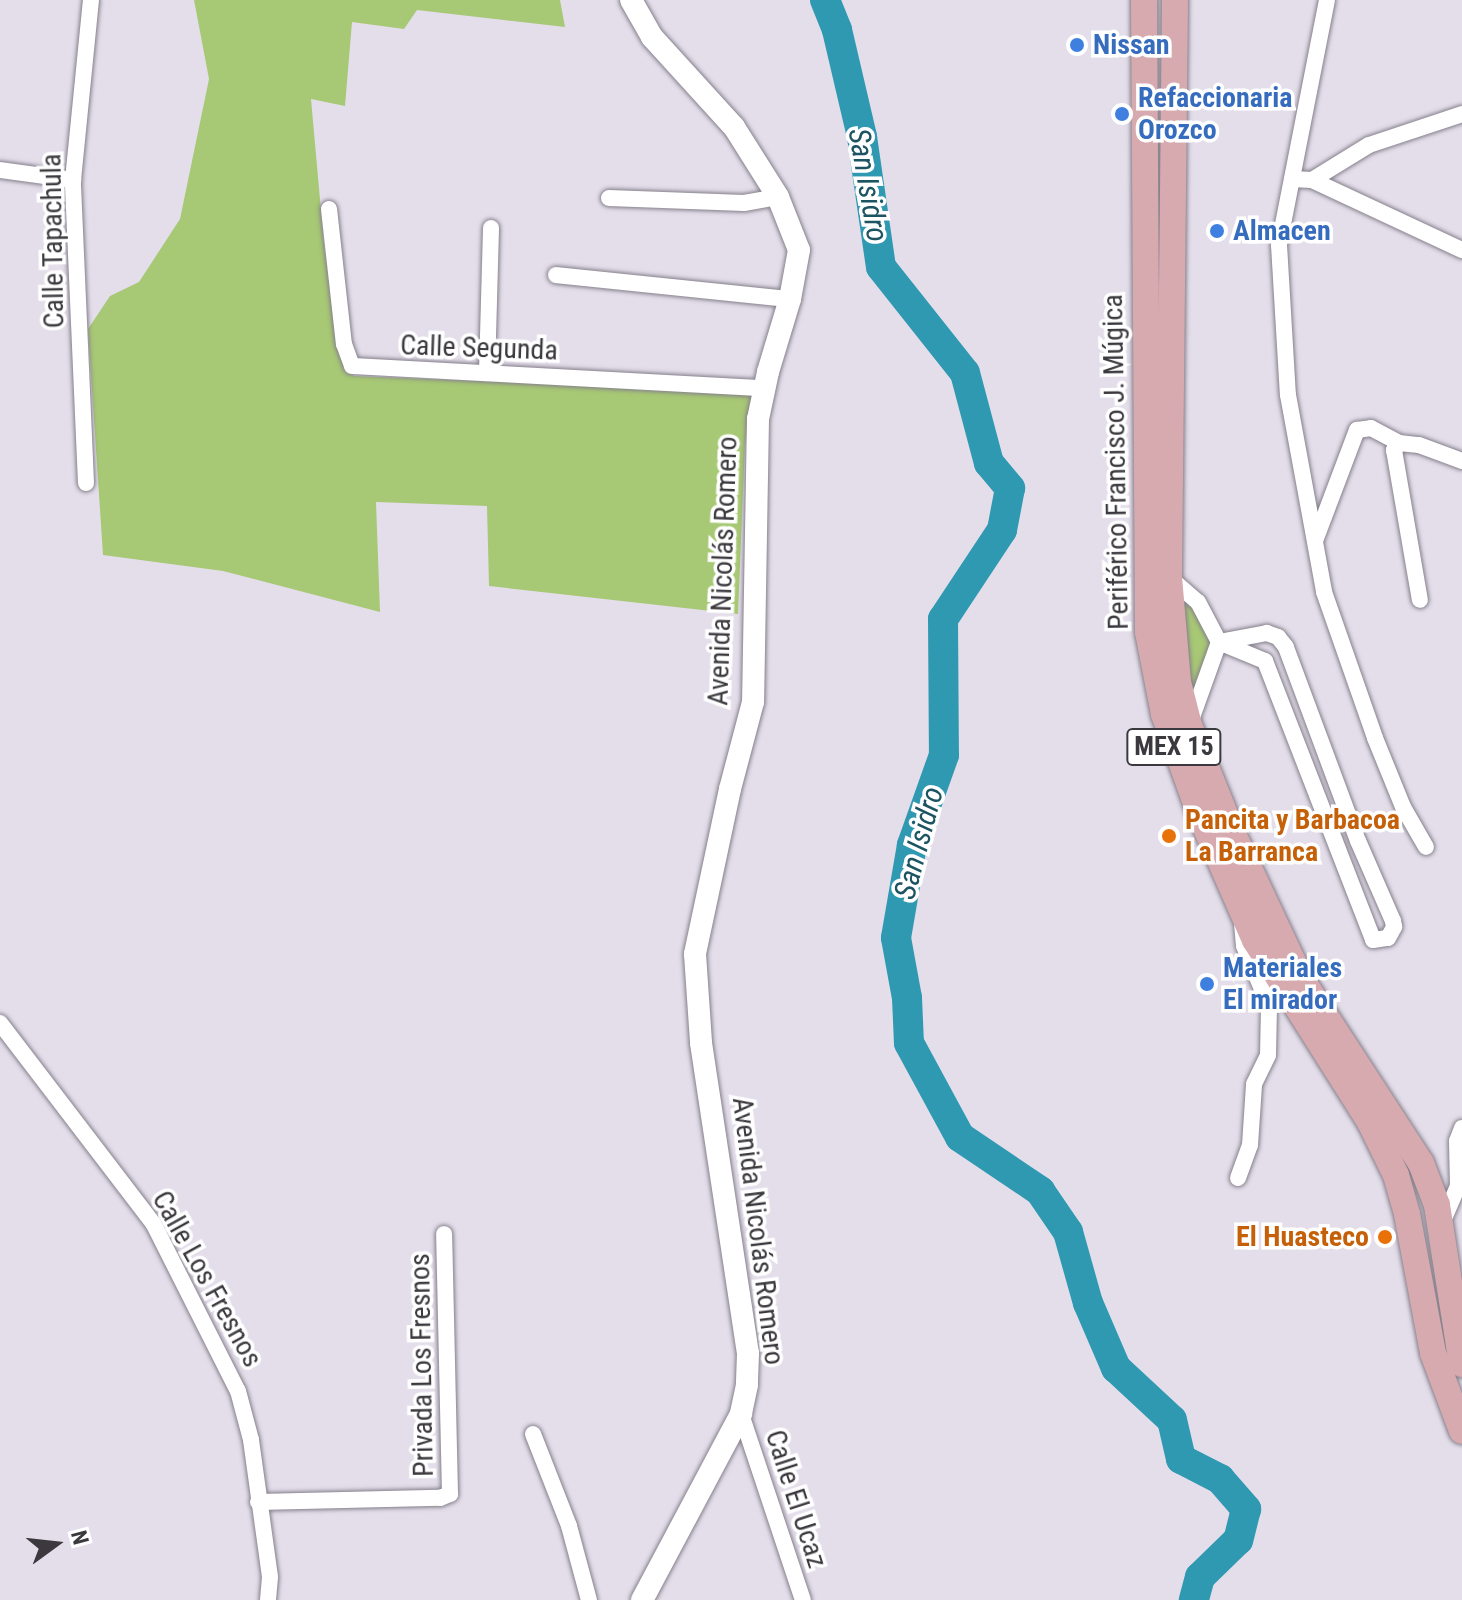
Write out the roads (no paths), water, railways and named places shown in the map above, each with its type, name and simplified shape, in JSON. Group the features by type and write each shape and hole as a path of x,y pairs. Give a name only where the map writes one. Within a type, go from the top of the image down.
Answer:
{"main road":[{"name":"Periférico Francisco J. Múgica","path":"1144,0 1148,632 1164,714 1177,758 1255,940 1370,1122 1396,1175 1407,1214 1433,1353 1462,1431"},
{"name":"Periférico Francisco J. Múgica","path":"1175,0 1169,577 1178,682 1189,725 1233,834 1300,977 1421,1163 1437,1205 1462,1364"}],"street":[{"name":"Calle Tapachula","path":"86,483 73,180 91,0"},
{"name":"Avenida Nicolás Romero","path":"631,0 652,37 734,127 778,197 799,250 790,299 758,419 753,702 730,789 695,954 701,1043 748,1353 747,1385 741,1414 642,1600"},
{"path":"1327,0 1279,245 1288,395 1324,592 1375,738 1403,807 1426,847"},
{"path":"1312,180 1369,145 1462,114"},
{"path":"0,170 73,180"},
{"path":"1292,179 1312,180 1462,250"},
{"path":"609,198 744,203 778,197"},
{"name":"Calle Segunda","path":"329,209 344,344 352,366 379,371 487,372 764,388"},
{"path":"487,372 491,228"},
{"path":"556,275 790,299"},
{"path":"1314,546 1357,430 1371,428 1399,443 1419,445 1462,461"},
{"path":"1399,443 1394,450 1420,600"},
{"path":"1169,577 1198,602 1219,642 1265,661 1373,940 1385,940 1394,927 1390,915 1358,841 1286,647 1278,637 1267,633 1219,642"},
{"path":"1189,725 1219,642"},
{"path":"1292,726 1314,716"},
{"path":"1337,849 1358,841"},
{"path":"1238,1178 1250,1145 1254,1084 1268,1055 1269,1006 1244,946 1240,907"},
{"name":"Calle Los Fresnos","path":"0,1023 153,1223 238,1391 251,1440 270,1577 268,1600"},
{"path":"1440,1229 1460,1187 1457,1141 1462,1128"},
{"name":"Privada Los Fresnos","path":"258,1502 440,1498 450,1494 444,1234"},
{"name":"Calle El Ucaz","path":"741,1414 803,1600"},
{"path":"533,1434 569,1526 589,1600"}],"waterway":[{"name":"San Isidro","path":"825,0 837,30 862,137 881,267 965,373 989,463 1010,488 1002,530 943,619 944,755 912,845 896,938 907,998 909,1043 960,1137 1040,1191 1068,1232 1088,1303 1116,1368 1172,1420 1181,1459 1220,1479 1246,1509 1238,1540 1200,1577 1194,1600"}],"place":[{"name":"Nissan","path":"1077,45"},
{"name":"Refaccionaria Orozco","path":"1122,114"},
{"name":"Almacen","path":"1217,231"},
{"name":"Pancita y Barbacoa La Barranca","path":"1169,836"},
{"name":"Materiales El mirador","path":"1207,984"},
{"name":"El Huasteco","path":"1385,1237"}]}
